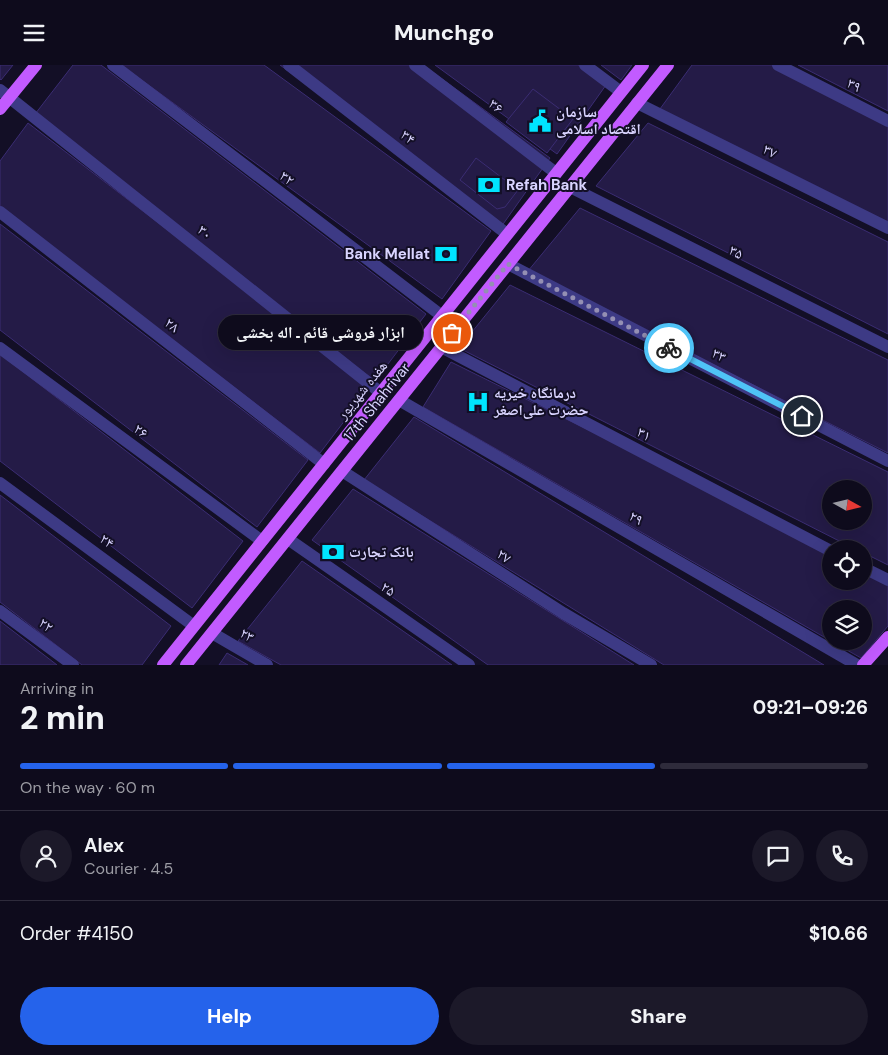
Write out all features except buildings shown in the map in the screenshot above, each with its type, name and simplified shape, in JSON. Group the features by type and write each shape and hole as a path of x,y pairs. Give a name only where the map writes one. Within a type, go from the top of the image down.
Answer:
{"main road":[{"path":"0,109 5,94 36,65"},
{"name":"هفده شهریور","path":"162,665 643,65"},
{"name":"17th Shahrivar","path":"186,665 668,65"},
{"path":"863,665 888,637"}],"street":[{"name":"۳۲","path":"113,65 442,316"},
{"name":"۳۴","path":"289,65 507,235"},
{"name":"۳۶","path":"415,65 556,173"},
{"path":"585,65 621,92"},
{"name":"۳۹","path":"778,65 888,121"},
{"name":"۳۰","path":"5,94 381,393"},
{"name":"۳۷","path":"637,103 888,228"},
{"name":"۳۵","path":"570,187 888,347"},
{"name":"۲۸","path":"0,212 324,463"},
{"name":"۳۳","path":"508,264 888,461"},
{"name":"۳۱","path":"441,347 822,546"},
{"name":"۲۶","path":"0,348 262,541"},
{"name":"۲۹","path":"399,400 857,665"},
{"name":"۲۷","path":"342,471 563,613 651,665"},
{"name":"۲۴","path":"0,483 194,626"},
{"name":"۲۵","path":"288,539 469,665"},
{"path":"872,571 888,580"},
{"name":"۲۲","path":"0,611 73,665"},
{"name":"۲۳","path":"212,633 267,665"}],"way so far":[{"path":"452,333 508,264 669,348"}],"place":[{"name":"سازمان اقتصاد اسلامی","path":"540,121"},
{"name":"Refah Bank","path":"489,185"},
{"name":"Bank Mellat","path":"446,254"},
{"name":"ابزار فروشی قائم ـ اله بخشی","path":"452,333"},
{"name":"درمانگاه خیریه حضرت علی‌اصغر","path":"478,402"},
{"name":"بانک تجارت","path":"333,552"}],"route":[{"path":"669,348 802,416"}]}
